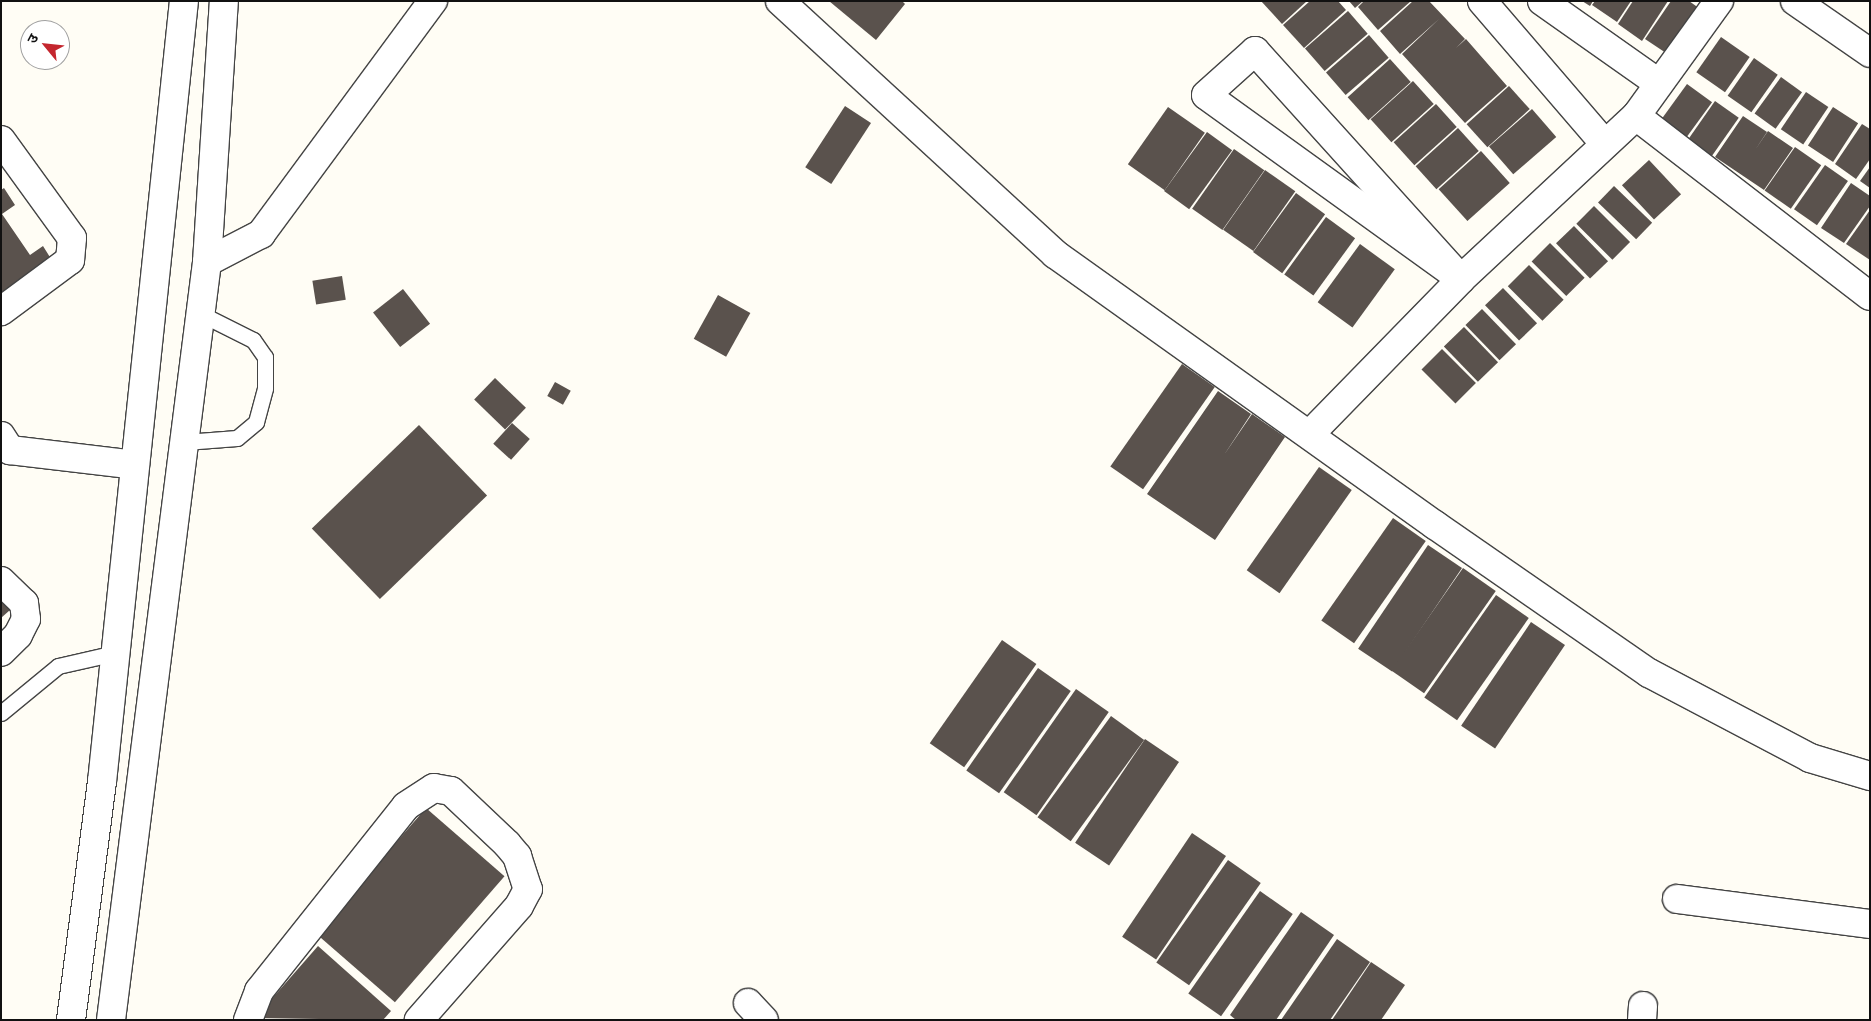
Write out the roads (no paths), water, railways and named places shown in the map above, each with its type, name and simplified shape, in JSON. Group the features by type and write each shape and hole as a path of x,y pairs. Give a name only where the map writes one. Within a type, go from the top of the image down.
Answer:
{"street":[{"path":"71,1020 115,653 184,1"},
{"path":"111,1020 207,262 224,1"},
{"path":"207,262 261,234 433,1"},
{"path":"780,1 1055,254 1648,674 1810,758 1870,776"},
{"path":"1482,1 1604,143"},
{"path":"1542,1 1657,82"},
{"path":"1310,434 1461,279 1604,143 1636,116 1657,82 1719,1"},
{"path":"1795,1 1870,54"},
{"path":"1255,51 1461,279 1230,112 1206,95 1255,51"},
{"path":"1636,116 1870,296"},
{"path":"1,140 72,238 70,260 1,311"},
{"path":"4,448 135,464"},
{"path":"1,581 24,603 26,619 18,636 1,652"},
{"path":"248,1020 259,991 406,806 434,788 451,791 507,844 517,856 528,889 519,906 419,1020"},
{"path":"1677,899 1870,924"}],"lane":[{"path":"184,442 236,438 256,422 265,388 265,357 253,340 201,314"},
{"path":"1,713 58,666 115,653"}]}
